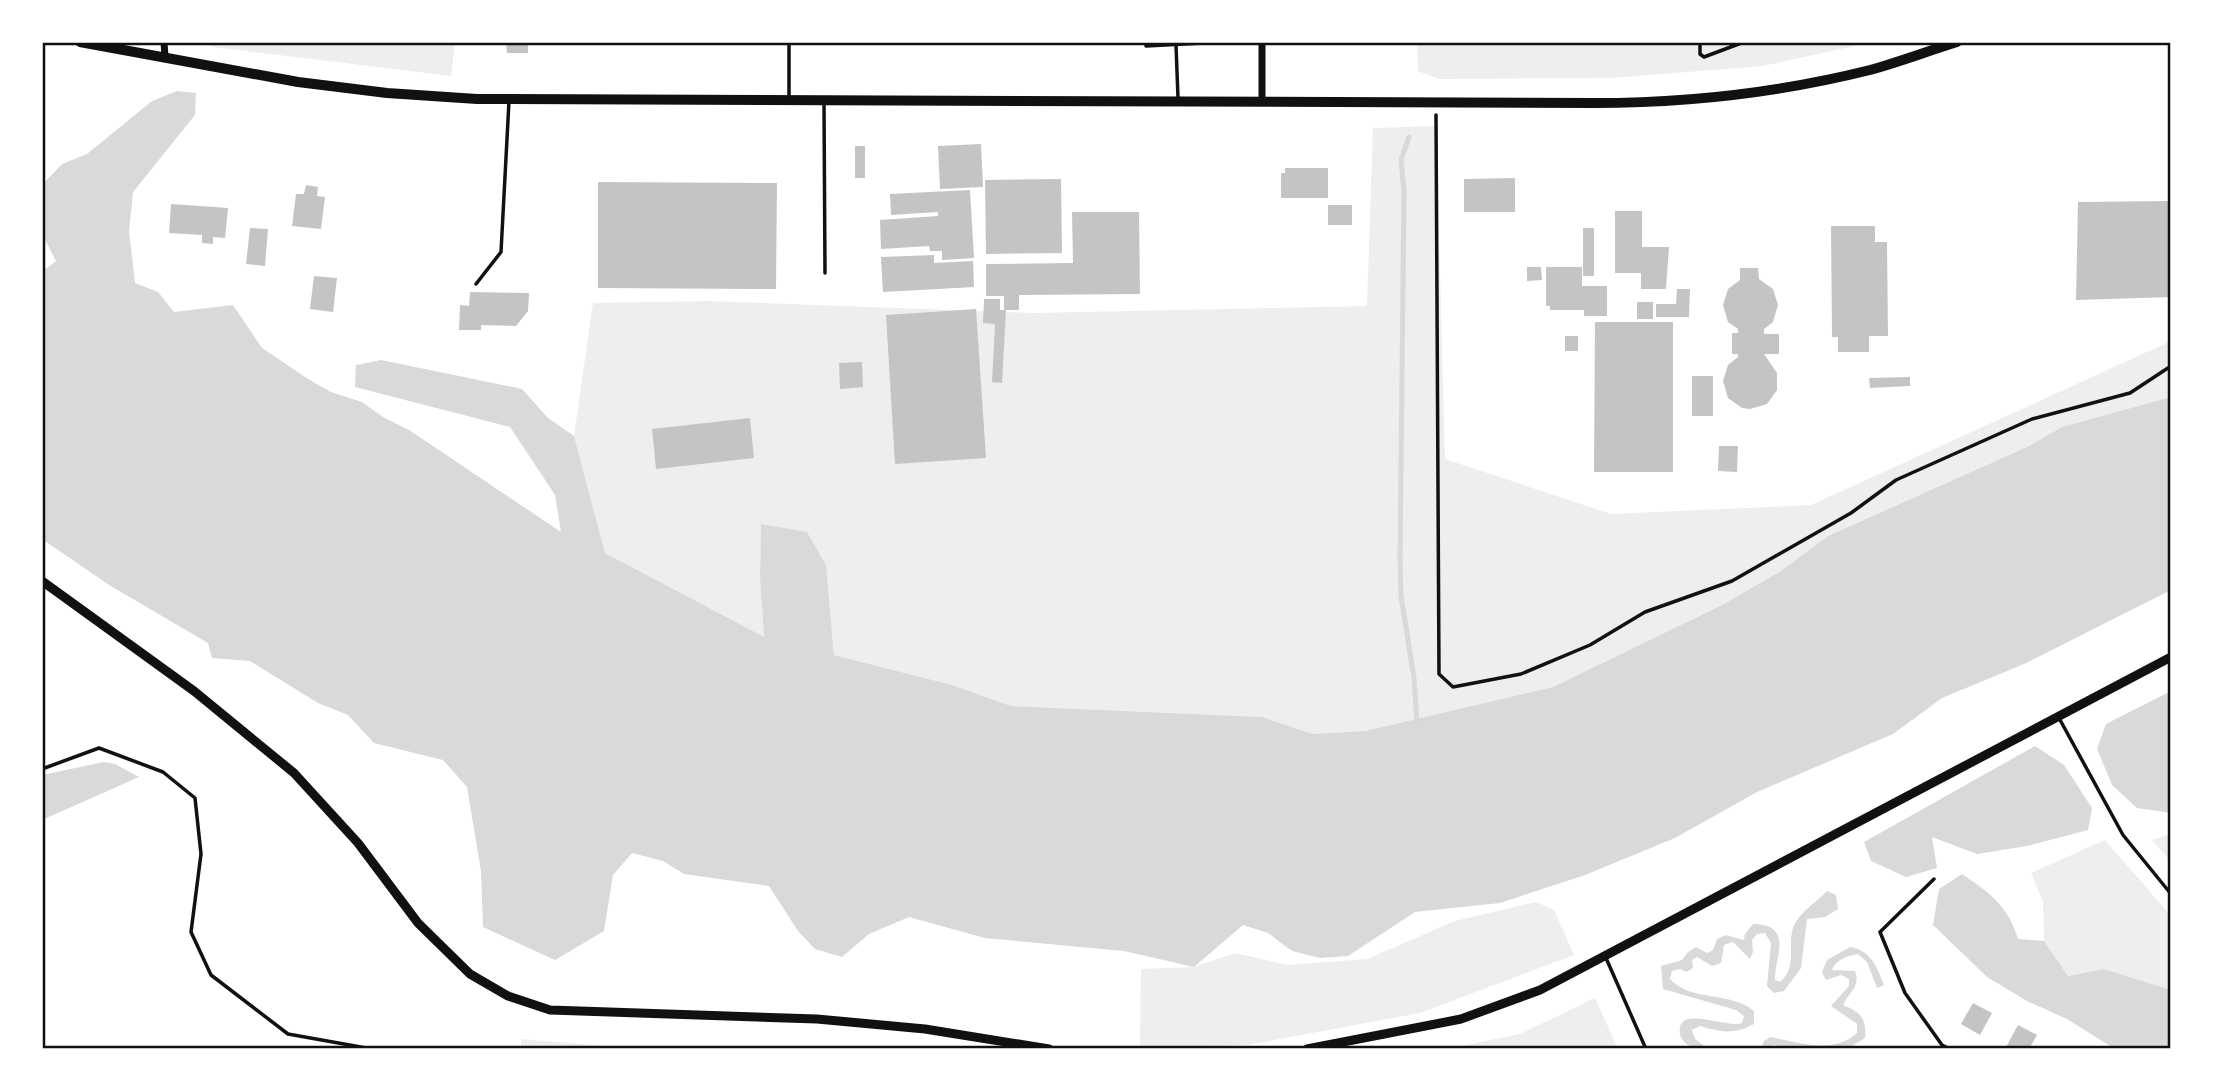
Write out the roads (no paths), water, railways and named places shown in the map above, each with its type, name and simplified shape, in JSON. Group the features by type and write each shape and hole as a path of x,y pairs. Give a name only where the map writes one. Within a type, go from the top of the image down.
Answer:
{"main road":[{"path":"80,42 360,90 509,99 1612,103 1698,97 1781,87 1870,69 1957,42"}],"street":[{"path":"164,42 164,57"},
{"path":"1262,42 1262,100"},
{"path":"42,581 194,691 295,773 358,843 418,923 470,974 508,996 550,1010 817,1019 925,1028 1049,1049"},
{"path":"1307,1049 1461,1019 1540,990 2171,657"}],"lane":[{"path":"789,42 789,102"},
{"path":"1146,42 1146,46 1224,42"},
{"path":"1176,45 1178,101"},
{"path":"476,284 501,252 509,99"},
{"path":"824,102 825,273"},
{"path":"2058,716 2123,835 2171,894"},
{"path":"1934,879 1880,932 1905,993 1942,1045 1950,1049"},
{"path":"1606,957 1646,1049"}],"waterway":[{"path":"1409,137 1401,160 1404,191 1400,559 1401,596 1414,678 1417,723"}]}
